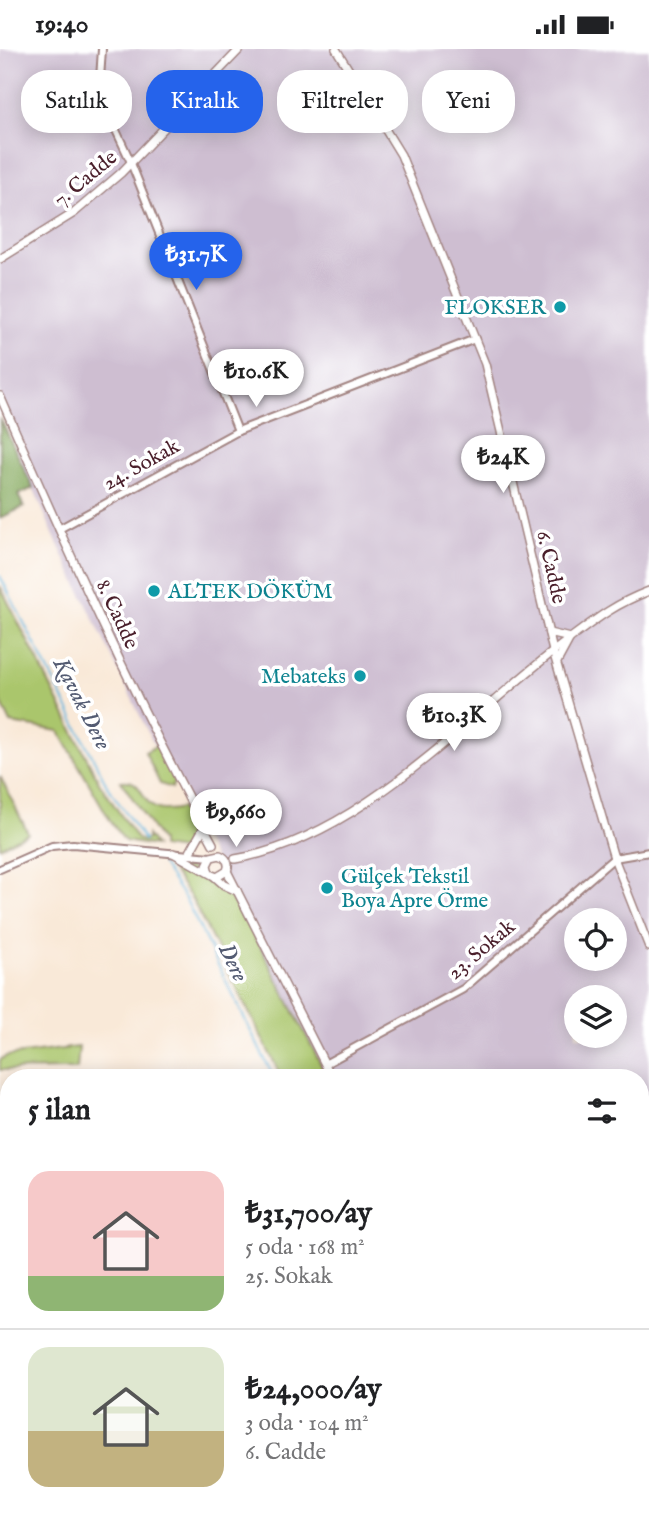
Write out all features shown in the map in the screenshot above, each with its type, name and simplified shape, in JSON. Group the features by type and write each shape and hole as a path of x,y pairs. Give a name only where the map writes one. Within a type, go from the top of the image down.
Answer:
{"street":[{"path":"102,49 99,94 131,164 238,431"},
{"name":"7. Cadde","path":"0,259 74,213 131,164 240,49"},
{"name":"6. Cadde","path":"336,49 401,155 475,339 495,404 553,650 614,858 649,947"},
{"name":"24. Sokak","path":"59,530 238,431 475,339"},
{"name":"8. Cadde","path":"0,396 59,530 166,756 222,856"},
{"path":"212,875 223,875 230,865 302,840 389,787 438,749 553,650 607,610 649,591"},
{"path":"549,633 570,638"},
{"path":"540,660 558,666 570,638"},
{"path":"189,854 204,827"},
{"path":"0,869 52,846 73,844 222,856 230,865 237,891 328,1069"},
{"path":"212,875 206,865 211,857 213,844"},
{"path":"614,858 649,852"},
{"path":"173,853 237,891"},
{"name":"23. Sokak","path":"326,1064 463,989 614,858"}],"shaded area":[{"path":"0,49 649,49 649,1069 325,1069 198,828 158,746 155,747 53,534 0,409"}],"green space":[{"path":"0,418 33,488 18,495 24,507 0,518"},
{"path":"0,586 100,784 137,839 144,841 147,835 155,846 125,841 111,822 59,731 11,723 0,700"},
{"path":"158,745 174,780 172,788 160,784 145,752"},
{"path":"0,776 28,833 0,847"},
{"path":"121,781 137,785 149,804 156,808 182,808 189,812 198,828 190,847 182,850 161,847 161,841"},
{"path":"167,863 189,868 231,898 259,944 323,1069 277,1069 192,899"},
{"path":"79,1047 77,1069 0,1069 0,1060 6,1056"}],"waterway":[{"name":"Kavak Dere","path":"0,576 108,787 144,840"},
{"name":"Dere","path":"161,863 186,900 270,1069"}],"place":[{"name":"FLOKSER","path":"560,307"},
{"name":"ALTEK DÖKÜM","path":"154,591"},
{"name":"Mebateks","path":"360,676"},
{"name":"Gülçek Tekstil Boya Apre Örme","path":"327,888"}]}
